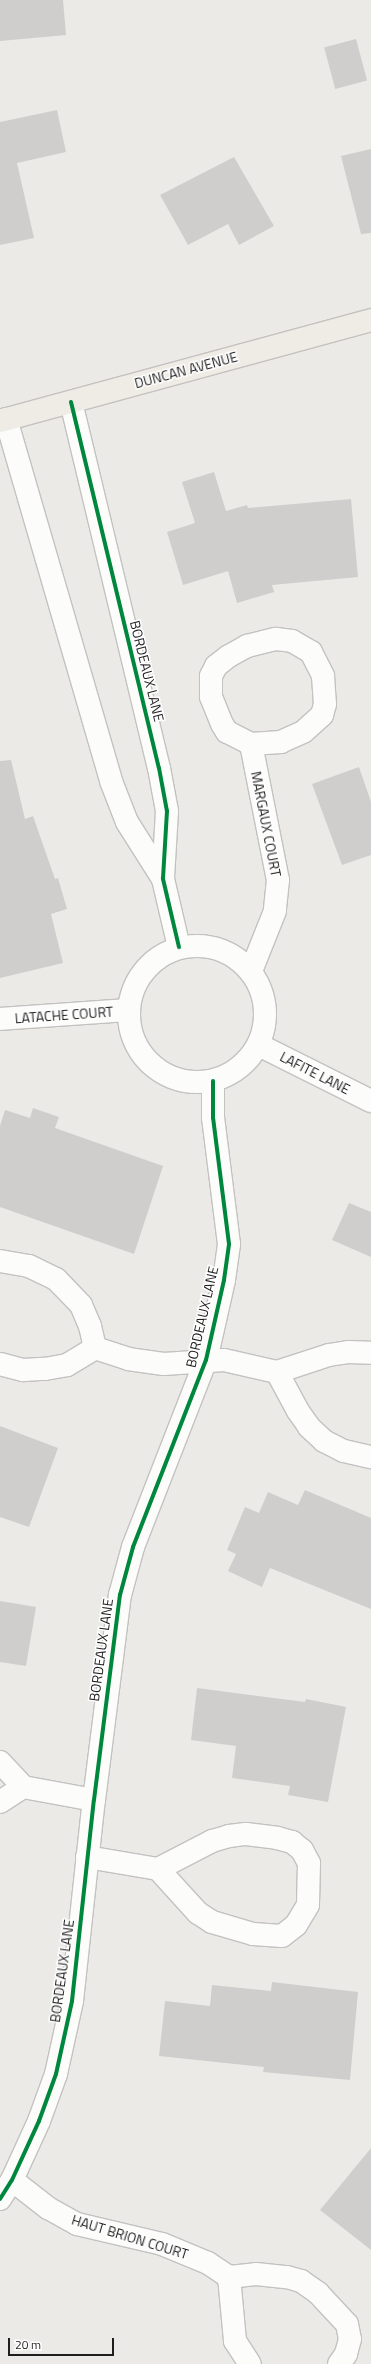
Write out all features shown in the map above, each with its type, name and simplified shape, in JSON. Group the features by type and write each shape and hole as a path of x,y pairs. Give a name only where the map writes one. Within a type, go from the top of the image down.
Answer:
{"main road":[{"name":"DUNCAN AVENUE","path":"3,420 371,320"}],"street":[{"name":"BORDEAUX LANE","path":"71,402 167,811 163,879 179,948"},
{"name":"BORDEAUX LANE","path":"3,420 111,781 127,822 163,879"},
{"path":"276,639 300,644 311,652 323,676 325,698 322,715 303,732 281,742 251,744 227,732 222,724 211,697 211,676 216,666 247,646 276,639"},
{"name":"MARGAUX COURT","path":"251,744 278,880 275,911 252,971"},
{"path":"200,945 220,949 238,959 252,971 262,989 265,1002 265,1025 259,1045 250,1059 232,1073 213,1081 192,1083 169,1077 149,1064 139,1051 130,1029 128,1010 132,991 141,973 160,956 179,948 200,945"},
{"name":"LATACHE COURT","path":"0,1019 128,1010"},
{"name":"LAFITE LANE","path":"259,1045 371,1101"},
{"name":"BORDEAUX LANE","path":"0,2199 12,2180 38,2122 56,2074 72,2001 87,1858 120,1595 133,1547 206,1360 224,1280 229,1244 213,1118 213,1081"},
{"path":"0,1261 29,1266 56,1279 81,1306 90,1326 95,1348"},
{"path":"0,1364 23,1370 46,1369 66,1365 95,1348 128,1359 164,1364 206,1360 243,1363 277,1372 329,1355 348,1352 371,1353"},
{"path":"277,1372 298,1411 309,1427 324,1441 361,1457 371,1457"},
{"path":"0,1762 23,1787 94,1800"},
{"path":"0,1802 23,1787"},
{"path":"87,1858 158,1869 212,1841 229,1836 246,1834 277,1838 292,1842 302,1850 309,1862 308,1905 296,1925 282,1936 254,1934 212,1922 198,1913 158,1869"},
{"name":"HAUT BRION COURT","path":"12,2180 48,2208 77,2224 162,2244 208,2263 229,2277"},
{"path":"250,2364 235,2341 229,2277 256,2274 287,2277 301,2281 318,2293 347,2324 350,2339 346,2354 340,2364"}],"building":[{"path":"0,0 63,0 66,35 0,41"},
{"path":"356,39 367,81 335,89 324,48"},
{"path":"57,110 66,152 17,163 34,238 0,245 0,122"},
{"path":"371,149 371,233 361,234 341,156"},
{"path":"234,157 274,226 239,245 228,224 188,245 160,195"},
{"path":"214,472 226,511 247,505 248,508 351,499 358,577 272,585 274,592 237,603 228,571 183,585 167,532 195,523 182,482"},
{"path":"11,760 25,819 33,816 55,879 58,878 67,909 51,914 63,963 0,978 0,761"},
{"path":"359,767 371,802 371,855 342,865 312,784"},
{"path":"33,1108 59,1117 55,1128 163,1166 134,1254 0,1207 0,1126 5,1110 30,1118"},
{"path":"349,1203 371,1212 371,1257 332,1240"},
{"path":"0,1426 58,1448 29,1527 0,1517"},
{"path":"305,1490 371,1518 371,1609 270,1568 262,1587 228,1571 236,1554 227,1550 245,1507 259,1513 268,1492 298,1505"},
{"path":"0,1601 36,1607 26,1666 0,1662"},
{"path":"197,1688 305,1702 306,1699 346,1707 328,1802 288,1795 290,1786 232,1778 236,1746 191,1740"},
{"path":"272,1982 358,1992 350,2080 263,2072 264,2067 159,2056 165,2001 210,2006 212,1985 271,1991"},
{"path":"371,2148 371,2250 320,2210"}],"cycle path":[{"path":"71,402 159,768 167,811 163,879 179,947"},
{"path":"0,2199 12,2180 39,2121 56,2074 72,2001 94,1800 120,1595 133,1547 206,1360 224,1280 229,1244 213,1118 213,1081"}]}
